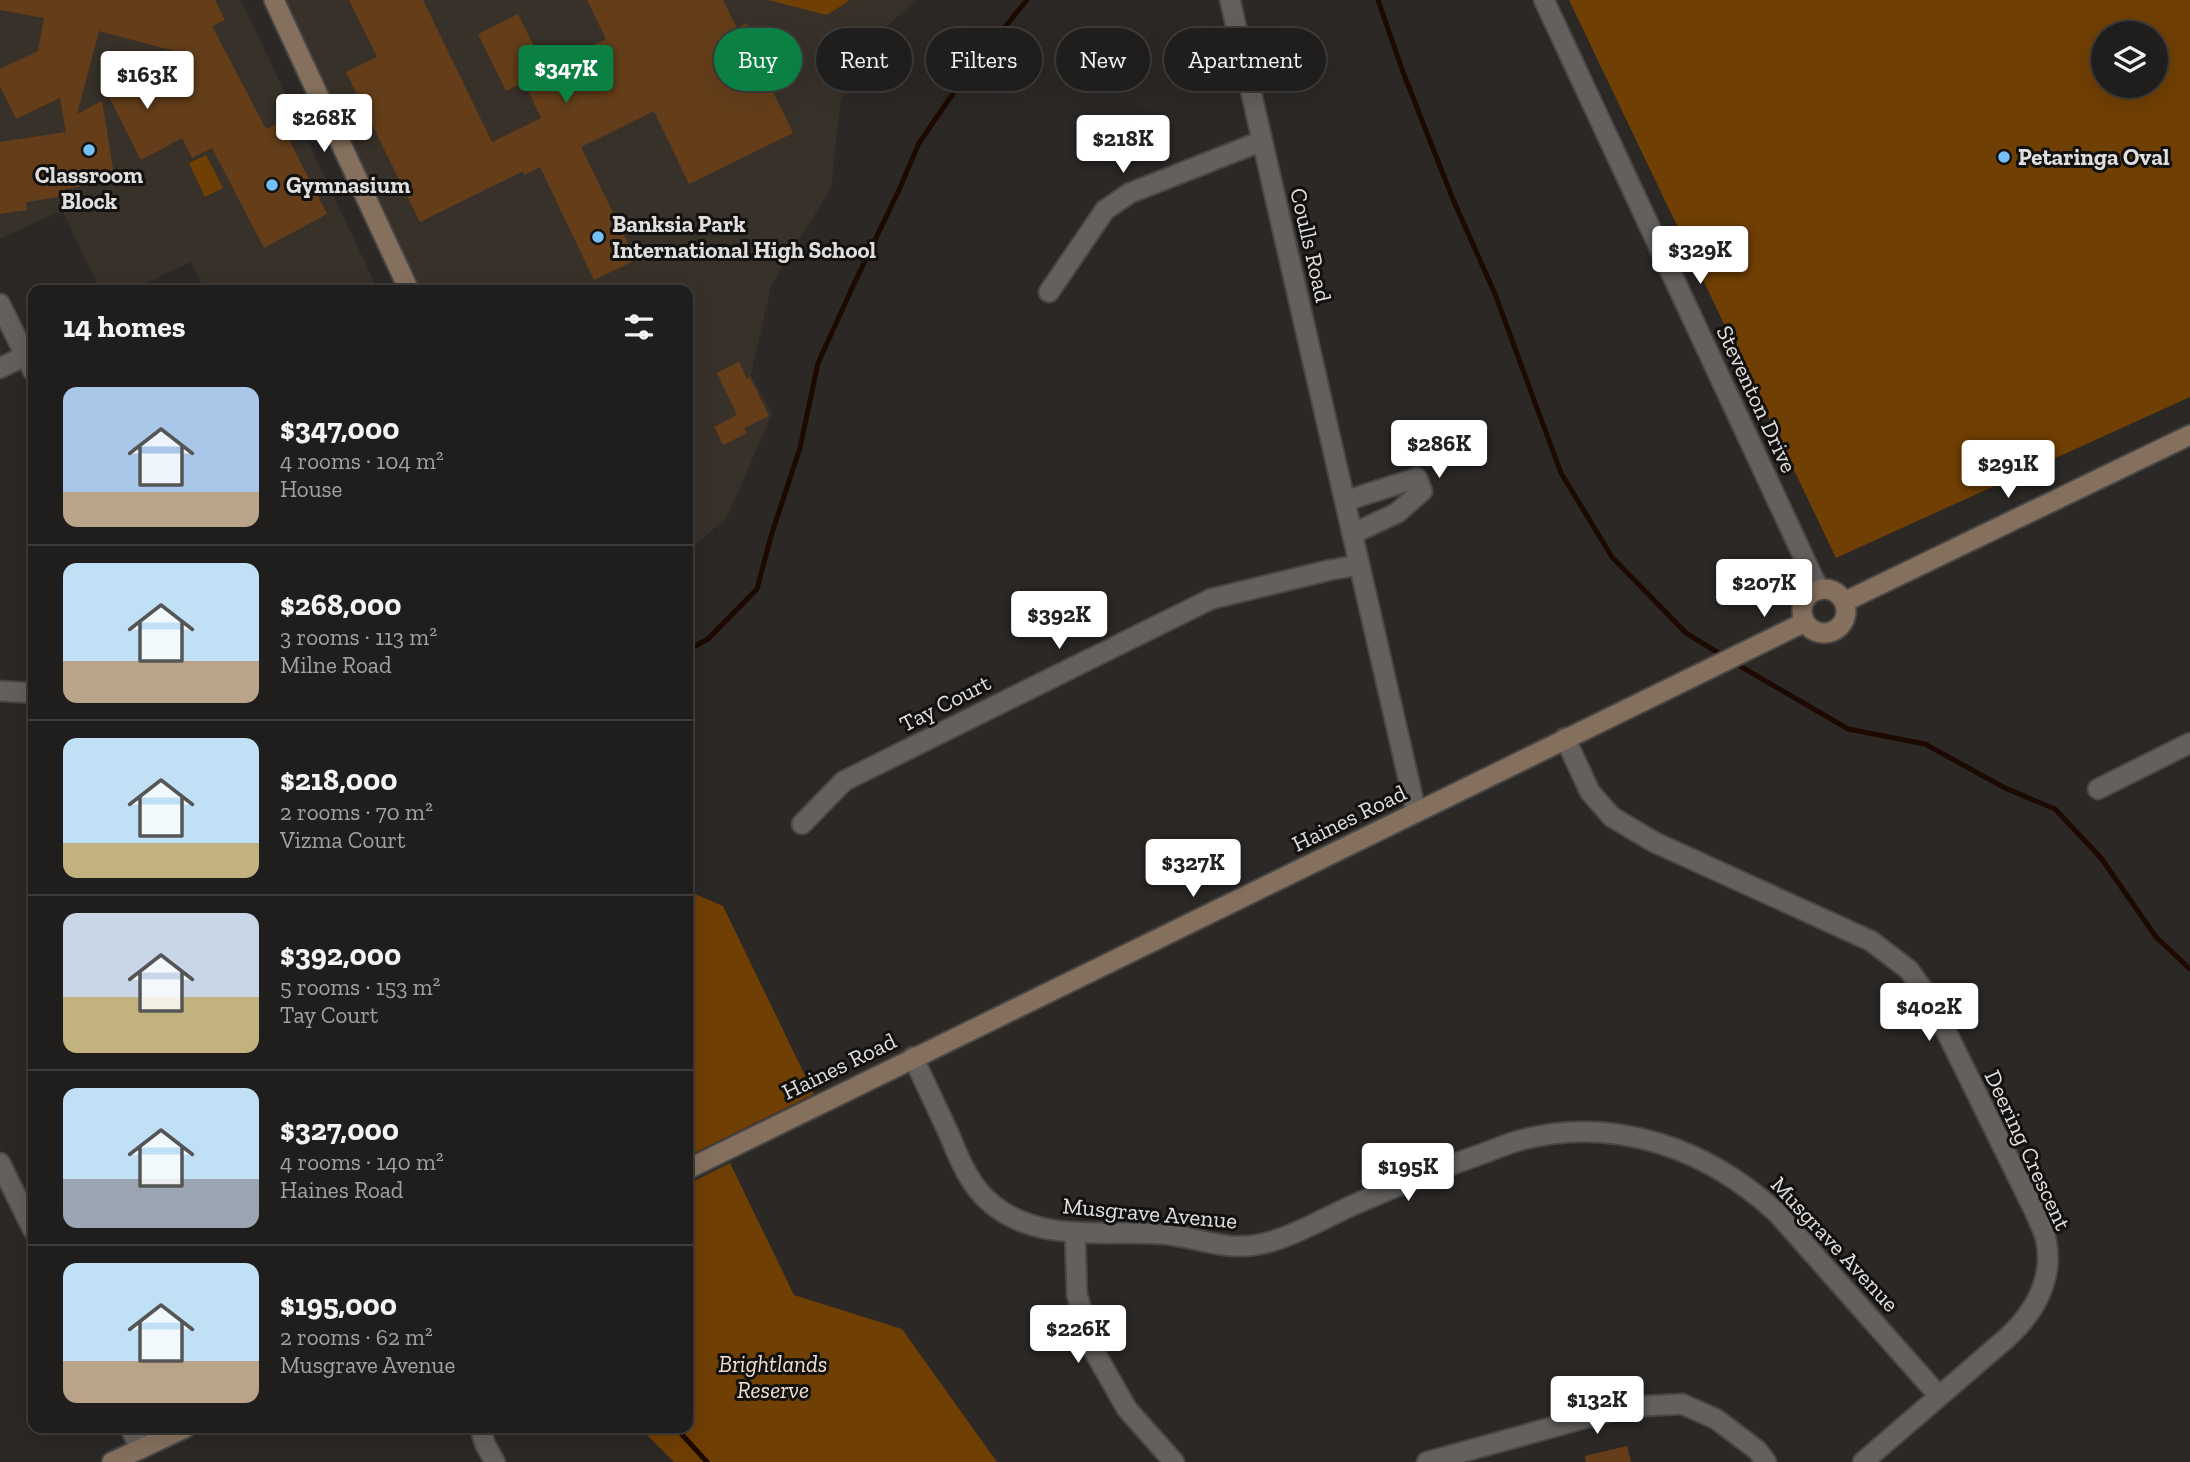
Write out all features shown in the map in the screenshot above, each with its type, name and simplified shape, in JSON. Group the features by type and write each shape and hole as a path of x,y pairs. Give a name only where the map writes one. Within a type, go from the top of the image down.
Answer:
{"main road":[{"path":"274,0 407,285"},
{"path":"1844,602 2190,435"},
{"path":"1819,590 1834,592 1844,602 1846,609 1842,623 1831,632 1816,631 1805,622 1804,602 1813,592 1819,590"},
{"name":"Haines Road","path":"693,1167 1805,622"},
{"path":"112,1462 175,1433"}],"street":[{"name":"Coulls Road","path":"1230,0 1416,812"},
{"name":"Steventon Drive","path":"1544,0 1819,590"},
{"path":"1049,292 1105,210 1130,193 1262,141"},
{"path":"0,304 28,362"},
{"path":"0,368 28,364"},
{"path":"1345,501 1417,478 1422,491 1397,513 1352,534"},
{"name":"Tay Court","path":"802,824 844,781 1211,599 1359,565"},
{"path":"0,691 28,693"},
{"name":"Deering Crescent","path":"1565,738 1590,792 1612,817 1654,842 1871,941 1909,970 1924,991 2036,1214 2046,1239 2048,1264 2035,1306 2024,1322 1863,1462"},
{"path":"2098,789 2190,743"},
{"name":"Musgrave Avenue","path":"913,1057 965,1170 979,1191 1002,1211 1023,1223 1042,1229 1170,1235 1238,1247 1256,1245 1286,1236 1423,1175 1521,1140 1573,1132 1605,1132 1673,1147 1700,1158 1755,1192 1778,1213 1939,1396"},
{"path":"0,1163 28,1220"},
{"path":"1075,1232 1077,1295 1094,1351 1127,1409 1174,1462"},
{"path":"1427,1462 1625,1407 1682,1404 1716,1419 1757,1450 1766,1462"},
{"path":"133,1433 141,1449"},
{"path":"482,1433 495,1462"}],"shaded area":[{"path":"0,0 241,0 376,285 202,285 191,262 143,285 98,285 62,210 0,239"},
{"name":"Banksia Park International High School","path":"286,0 916,0 885,28 816,28 816,91 851,91 841,99 831,188 771,286 751,375 772,414 727,517 693,548 693,285 417,285"}],"green space":[{"path":"768,0 850,0 827,15"},
{"path":"1569,0 2190,0 2190,397 1836,558"},
{"path":"206,155 223,188 205,197 189,163"},
{"path":"693,893 723,906 814,1094 693,1154"},
{"name":"Brightlands Reserve","path":"730,1163 794,1295 902,1329 997,1462 674,1462 645,1433 693,1433 693,1182"}],"building":[{"path":"0,0 215,0 225,20 212,26 266,129 280,122 327,214 264,248 212,148 192,158 182,138 141,160 109,97 193,56 99,31 77,114 102,101 115,181 65,189 66,196 26,202 27,210 0,214 0,142 66,132 60,98 16,119 0,86 0,69 38,51 44,18 0,10"},
{"path":"349,0 423,0 492,142 541,118 524,82 506,91 478,34 518,14 545,69 606,39 587,0 723,0 737,28 714,28 714,91 773,91 793,133 689,184 654,111 581,147 636,260 594,280 540,167 524,175 523,171 420,222 346,72 377,57"},
{"path":"747,23 750,28 737,28"},
{"path":"739,362 747,379 750,377 769,416 744,428 747,433 723,445 714,427 737,415 717,373"},
{"path":"1627,1446 1631,1462 1586,1462 1585,1456"}],"waterway":[{"path":"693,647 708,639 757,589 800,448 818,363 919,143 965,76 1027,0"},
{"path":"1378,0 1452,197 1495,294 1561,473 1612,557 1686,633 1725,657"},
{"path":"1733,662 1848,729 1925,744 2005,788 2055,809 2101,858 2156,937 2190,969"},
{"path":"681,1433 707,1462"}],"place":[{"name":"Classroom Block","path":"89,150"},
{"name":"Petaringa Oval","path":"2004,157"},
{"name":"Gymnasium","path":"272,185"},
{"name":"Banksia Park International High School","path":"598,237"}]}
